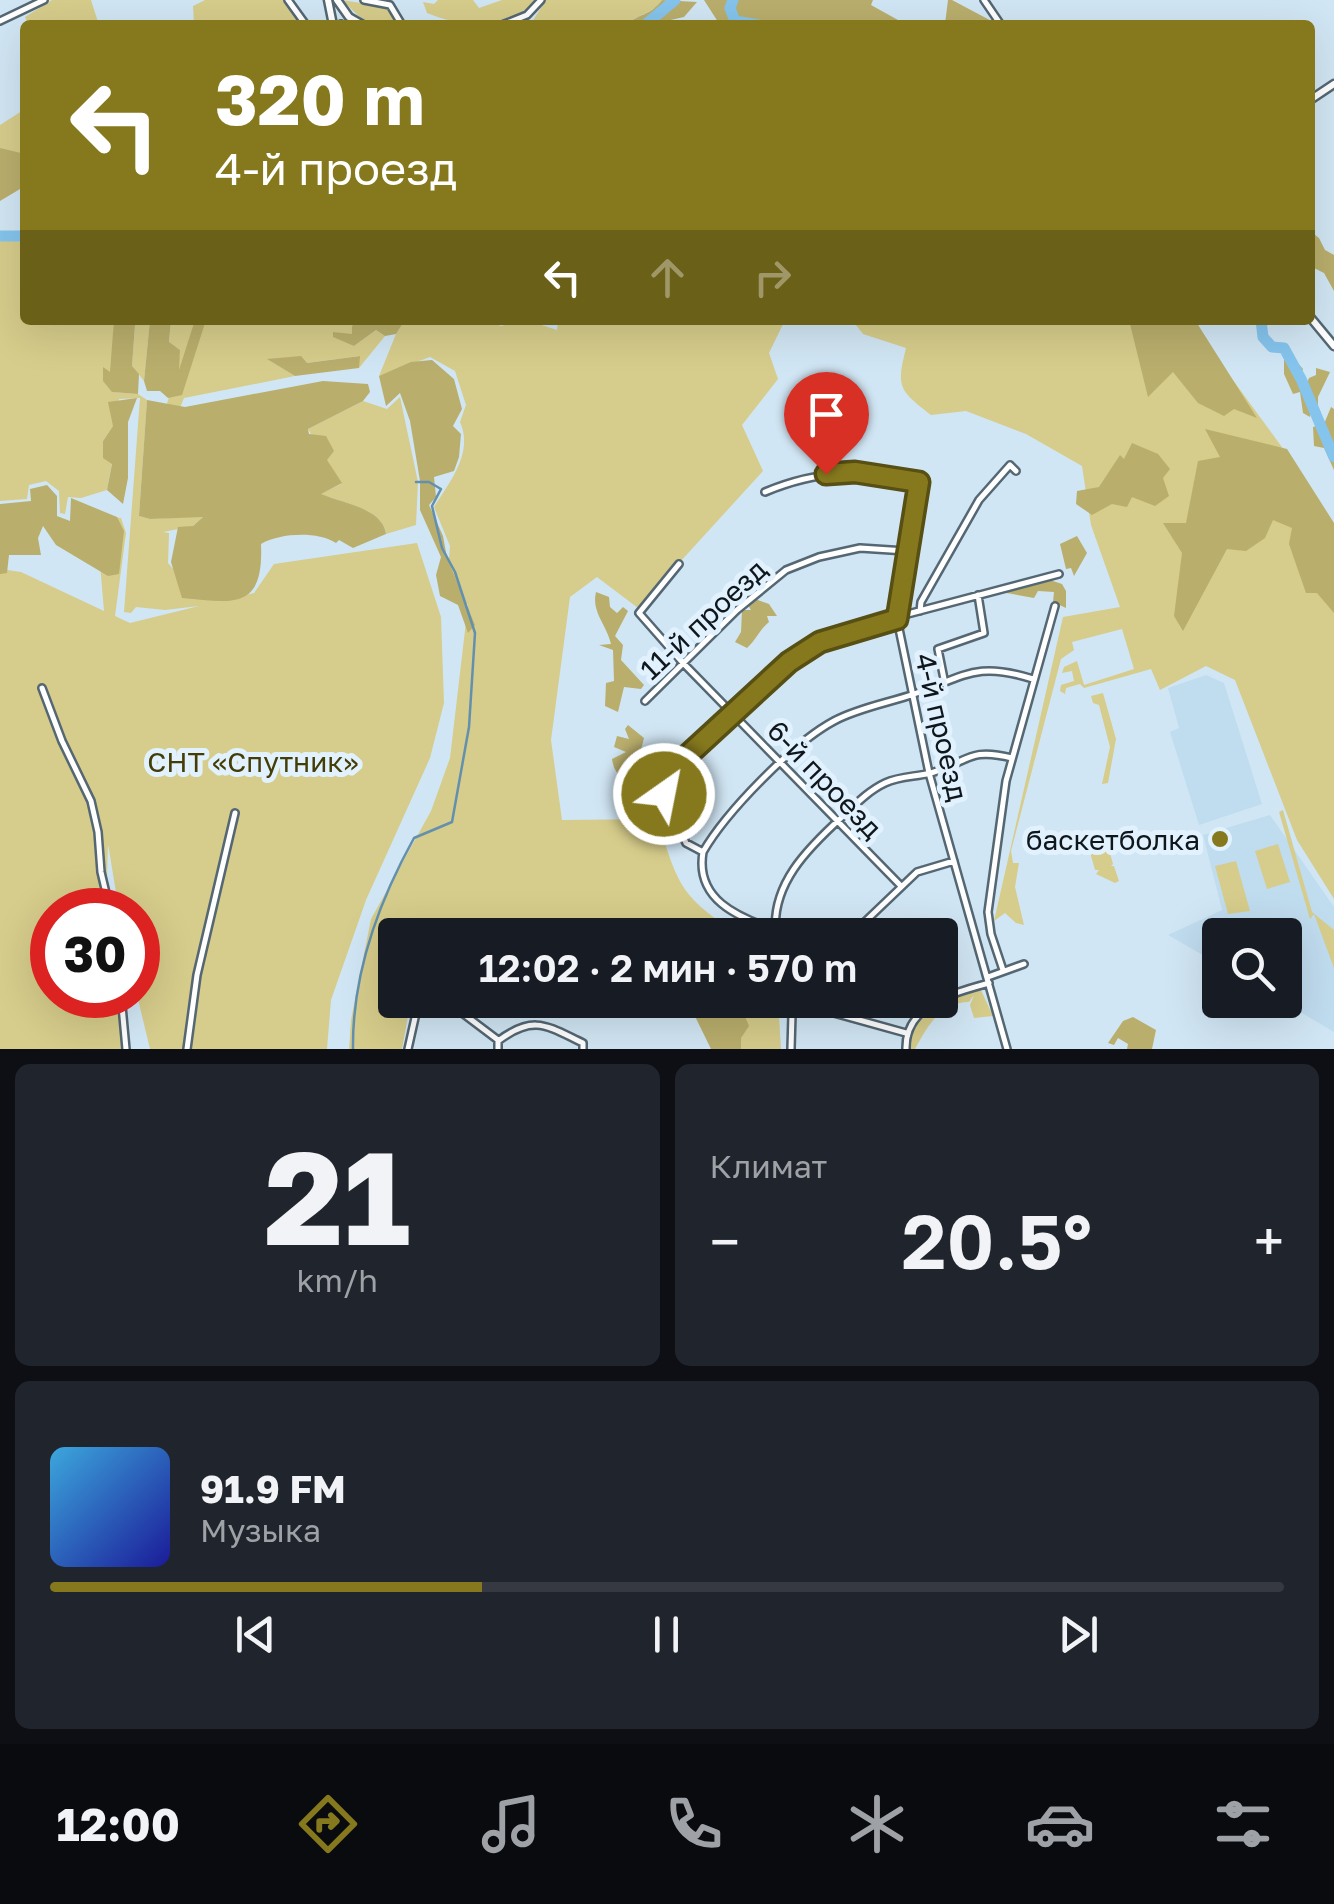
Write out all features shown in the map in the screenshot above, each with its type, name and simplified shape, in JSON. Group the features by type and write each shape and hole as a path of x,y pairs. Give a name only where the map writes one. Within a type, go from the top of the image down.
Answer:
{"street":[{"path":"27,0 29,9"},
{"path":"0,21 44,0"},
{"path":"337,0 352,20"},
{"path":"364,0 390,5 399,20"},
{"path":"514,20 526,15 541,0"},
{"path":"1315,322 1334,346"},
{"path":"920,610 980,500 1010,464 1016,471"},
{"name":"4-й проезд","path":"765,492 806,476 847,472 919,482 897,619 929,774 1008,1049"},
{"name":"11-й проезд","path":"646,701 737,610 786,570 818,557 860,548 906,551"},
{"name":"6-й проезд","path":"679,564 639,613 900,885"},
{"path":"703,852 686,842 664,794 672,772 772,675 820,642 920,610 1059,574"},
{"path":"944,679 938,648 984,633 978,595"},
{"path":"1004,970 988,912 1006,781 1055,606"},
{"path":"747,918 713,895 701,872 703,852 732,811 811,735 836,720 968,673 995,668 1033,679"},
{"path":"42,688 91,801 106,888"},
{"path":"778,918 781,894 807,850 880,786 909,775 929,774 980,752 1012,758"},
{"path":"187,1049 197,975 235,813"},
{"path":"868,918 900,885 924,868 954,861"},
{"path":"906,1049 906,1032 920,1011 1024,964"},
{"path":"123,1018 126,1049"},
{"path":"408,1049 416,1018"},
{"path":"466,1018 498,1045 521,1026 543,1024 582,1043 583,1049"},
{"path":"792,1018 792,1049"},
{"path":"857,1018 906,1032"}],"shaded area":[{"path":"662,0 697,2 684,17 633,20"},
{"path":"704,0 873,0 871,5 898,20 717,20"},
{"path":"948,0 990,20 946,20"},
{"path":"0,148 20,153 20,189 0,201"},
{"path":"1315,235 1325,250 1334,255 1334,291 1324,273 1315,268"},
{"path":"114,325 135,325 132,366 139,374 138,394 112,392 103,381 103,367 110,372"},
{"path":"150,325 171,325 169,342 180,350 179,370 193,325 204,325 182,395 168,398 160,391 147,391 144,381"},
{"path":"402,325 396,334 385,336 376,330 354,346 333,337 333,332 352,334 352,326"},
{"path":"1130,325 1198,325 1257,418 1234,409 1224,416 1198,403 1173,372 1148,397"},
{"path":"1290,354 1303,369 1301,374 1307,383 1316,375 1316,368 1330,372 1318,397 1318,407 1311,410 1310,417 1303,413 1300,392 1293,394 1284,374 1284,360"},
{"path":"301,356 307,363 360,356 359,368 295,376 267,359"},
{"path":"432,360 454,379 462,409 453,426 461,434 459,457 454,471 434,477 436,497 429,505 475,625 468,633 458,605 440,596 436,575 441,557 420,510 420,481 410,421 400,393 386,406 379,376 411,362"},
{"path":"323,381 368,384 370,392 363,401 308,429 309,434 326,436 334,451 327,460 342,483 321,494 370,512 386,534 353,548 339,540 336,543 309,535 269,540 261,544 257,581 242,598 182,598 171,562 178,527 193,526 203,517 139,516 147,400 185,407"},
{"path":"137,398 128,422 128,478 123,504 107,490 112,464 103,458 103,441 113,426 108,402"},
{"path":"1331,407 1334,470 1324,448 1314,446 1313,427 1324,424"},
{"path":"1205,429 1287,449 1334,523 1334,613 1317,593 1306,593 1289,544 1292,528 1273,520 1265,538 1246,551 1227,549 1183,631 1174,616 1182,553 1163,523 1186,523 1198,461 1220,457"},
{"path":"1132,443 1158,454 1170,469 1163,478 1169,496 1155,506 1132,497 1127,507 1112,504 1092,515 1076,504 1077,491 1099,487 1120,455 1124,459"},
{"path":"47,485 57,496 57,516 70,521 71,498 117,517 124,531 119,574 108,576 56,545 43,526 38,538 41,555 9,555 7,573 0,574 0,504 31,501 30,489"},
{"path":"1077,536 1087,553 1074,576 1071,568 1066,569 1060,544"},
{"path":"1047,579 1062,584 1066,608 1053,602 1054,592 1038,591 1034,598 1001,592"},
{"path":"596,592 609,597 610,607 617,613 623,607 628,611 615,636 623,645 621,660 644,685 641,689 624,687 618,712 605,706 606,683 614,681 613,650 599,645 611,644 597,612"},
{"path":"755,599 769,604 777,616 767,616 769,622 747,648 735,642 741,632 742,610 751,610 748,605"},
{"path":"1206,675 1224,683 1262,804 1199,825 1170,732 1179,728 1168,688"},
{"path":"628,725 644,738 641,750 651,757 659,756 666,770 649,779 640,790 618,774 613,765 612,759 626,752 614,747 617,736 629,739 625,729"},
{"path":"1270,815 1334,907 1334,1032 1302,1013 1302,918 1205,918 1222,910 1203,835"},
{"path":"1202,919 1202,955 1168,935"},
{"path":"1133,1017 1156,1030 1152,1049 1127,1049 1128,1044 1118,1038 1114,1045 1108,1043 1123,1021"},
{"path":"696,1018 746,1018 749,1026 741,1038 741,1049 711,1049"}],"green space":[{"path":"52,0 91,0 97,20 26,20 25,17"},
{"path":"205,0 283,0 298,20 194,20 193,6"},
{"path":"342,0 386,7 394,20 363,20"},
{"path":"438,0 473,0 479,8 502,0 537,0 502,20 448,20 427,13 423,2 434,4"},
{"path":"546,0 662,0 633,20 533,20"},
{"path":"20,112 20,154 0,148 0,125"},
{"name":"СНТ «Спутник»","path":"3,240 20,242 20,325 114,325 112,392 138,394 147,400 139,516 204,516 193,526 163,532 169,533 168,563 183,580 225,600 254,593 274,564 417,543 441,617 444,703 430,758 366,900 331,1000 327,1049 150,1049 143,1018 160,1018 160,888 115,888 108,844 107,888 30,888 30,1018 119,1018 122,1049 0,1049 0,569 21,572 104,611 97,529 101,515 121,518 126,533 115,616 130,623 199,606 165,610 136,607 131,613 124,612 140,398 119,399 113,426 103,441 103,457 112,463 107,490 81,498 68,497 65,514 60,513 59,491 46,481 29,485 27,499 0,501"},
{"path":"135,325 150,325 144,381 132,366"},
{"path":"171,325 353,325 354,346 376,330 385,336 359,368 359,356 307,363 269,360 295,376 184,398 175,420 165,412 180,350 169,343"},
{"path":"402,325 542,325 557,330 558,325 783,325 769,353 778,379 742,425 763,471 638,608 597,577 570,597 551,740 562,820 657,819 684,887 716,918 378,918 378,1018 408,1018 402,1049 349,1049 371,919 431,811 450,758 468,605 447,585 450,546 434,507 453,478 464,445 460,422 466,405 455,371 430,357 379,376"},
{"path":"856,325 1193,325 1287,454 1334,531 1334,899 1297,840 1235,680 1206,666 1160,690 1151,669 1084,688 1080,684 1066,688 1065,694 1060,691 1061,685 1074,681 1072,671 1062,673 1064,667 1077,661 1084,685 1134,669 1122,629 1072,642 1074,650 1061,659 1011,851 1013,863 1019,863 1015,887 1024,925 1005,913 994,921 1063,617 1120,607 1091,525 1082,466 1026,434 966,411 931,415 903,387 901,372 906,348 863,334"},
{"path":"400,397 418,482 416,525 386,534 370,512 320,494 341,484 308,429 363,401 387,409"},
{"path":"1103,693 1116,739 1108,783 1102,784 1110,747 1099,705 1093,703 1091,696"},
{"path":"1283,810 1312,912 1334,930 1334,968 1314,914 1310,919 1279,812"},
{"path":"1106,841 1119,881 1115,883 1096,874 1099,870 1095,870 1088,846"},
{"path":"1278,844 1290,882 1267,889 1255,851"},
{"path":"1236,861 1250,911 1228,914 1215,866"},
{"path":"980,988 993,1016 974,1018 970,1005 974,995 969,1002 958,1003 958,995"},
{"path":"700,1018 779,1018 781,1049 717,1049"},
{"path":"917,1018 936,1018 915,1049 906,1049 908,1034"}],"waterway":[{"path":"651,20 675,0"},
{"path":"733,0 730,8 735,20"},
{"path":"0,236 20,236"},
{"path":"1262,325 1263,337 1272,347 1284,348 1334,457"},
{"path":"353,1049 362,966 379,914 414,838 452,822 469,727 475,633 455,572 442,548 432,506 441,489 429,482 416,482"}],"place":[{"name":"баскетболка","path":"1220,839"}],"route":[{"path":"664,794 676,766 789,662 820,642 897,619 919,482 855,472 826,474"}]}
